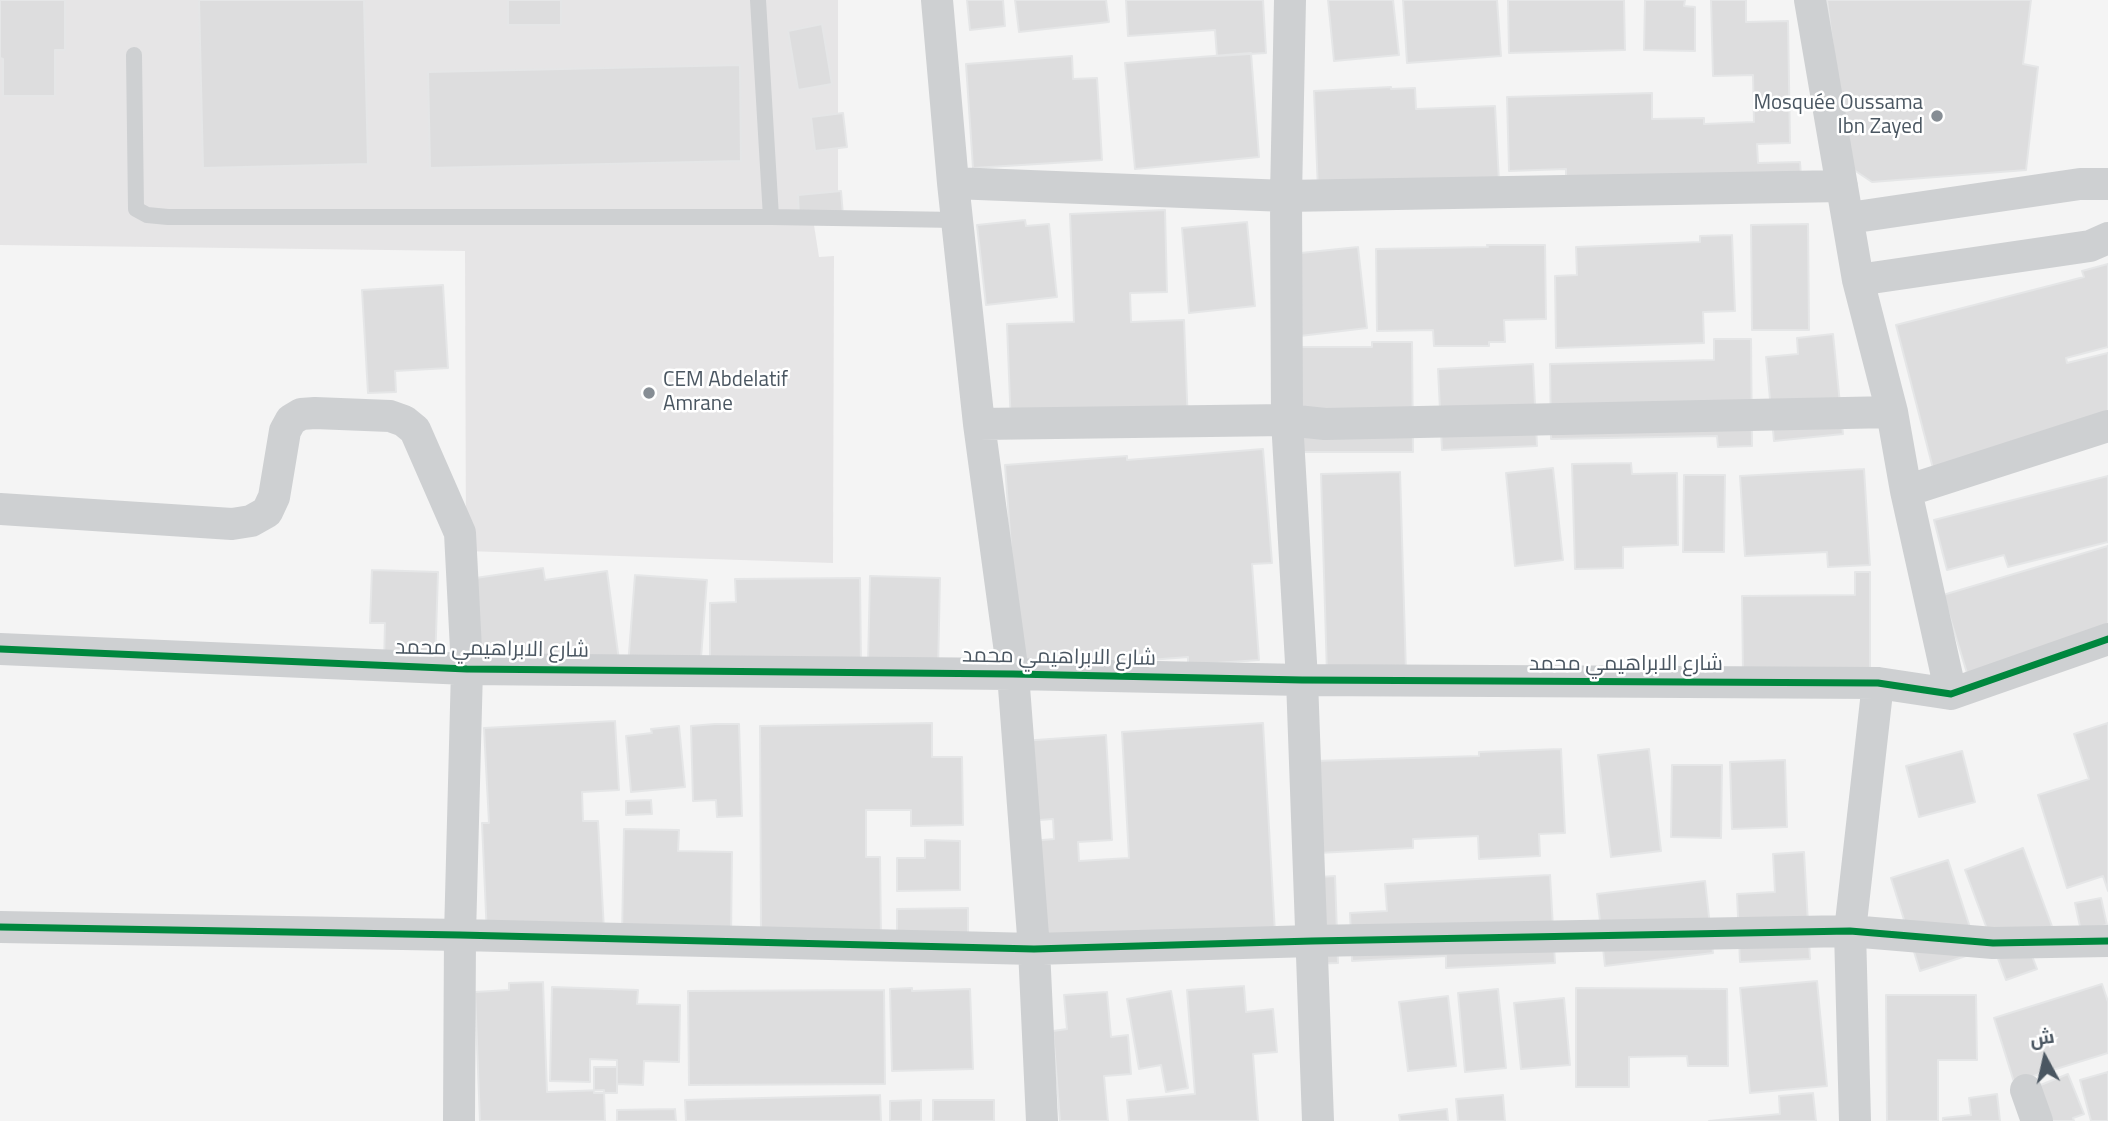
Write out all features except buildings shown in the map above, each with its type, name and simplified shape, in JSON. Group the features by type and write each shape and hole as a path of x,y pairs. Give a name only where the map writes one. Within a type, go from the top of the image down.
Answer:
{"street":[{"path":"937,0 953,183 979,424 1013,674 1034,949 1042,1121"},
{"path":"1290,0 1286,196 1287,420 1301,680 1318,1121"},
{"path":"1810,0 1858,280 1892,412 1906,491 1951,694"},
{"path":"953,183 1286,196 1842,186"},
{"path":"1849,218 2080,184 2108,184"},
{"path":"1858,280 2090,246 2108,238"},
{"path":"979,424 1287,420 1325,424 1892,412"},
{"path":"0,509 232,524 251,521 267,512 274,497 285,430 291,420 301,414 390,416 404,421 415,430 460,533 467,669 460,935 459,1121"},
{"path":"1906,491 2108,426"},
{"name":"شارع الابراهيمي محمد","path":"0,649 467,669 1013,674 1301,680 1878,683 1951,694 2108,639"},
{"path":"1855,1121 1850,931 1878,683"},
{"path":"0,927 1034,949 1850,931 1993,943 2108,941"},
{"path":"2026,1090 2037,1121"}],"lane":[{"path":"758,0 771,217"},
{"path":"134,55 136,209 147,215 957,220"}],"shaded area":[{"name":"CEM Abdelatif Amrane","path":"0,0 838,0 838,205 811,206 819,257 834,256 833,563 466,551 465,251 0,245"}],"cycle path":[{"path":"0,649 467,669 1013,674 1302,680 1878,683 1951,694 2108,639"},
{"path":"0,927 1034,949 1850,931 1993,943 2108,941"}],"place":[{"name":"Mosquée Oussama Ibn Zayed","path":"1937,116"},
{"name":"CEM Abdelatif Amrane","path":"649,393"}]}
